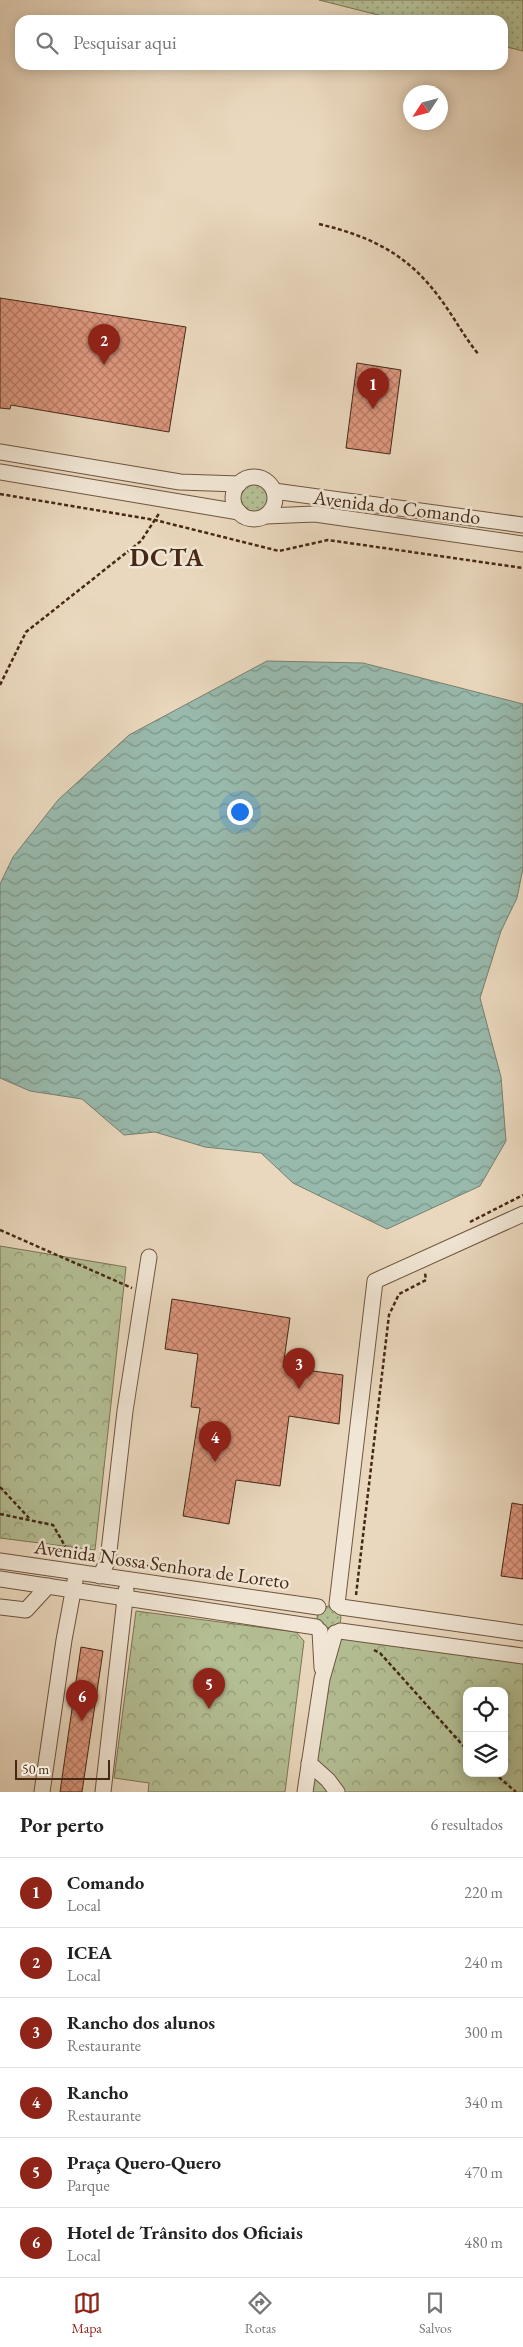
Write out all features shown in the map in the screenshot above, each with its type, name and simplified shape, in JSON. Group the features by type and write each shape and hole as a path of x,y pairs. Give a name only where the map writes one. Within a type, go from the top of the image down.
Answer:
{"lane":[{"path":"0,452 180,482 239,484"},
{"path":"0,472 239,512"},
{"path":"255,477 266,481 274,491 274,504 266,516 255,519 243,516 234,501 239,484 244,480 255,477"},
{"name":"Avenida do Comando","path":"274,491 523,524"},
{"name":"Avenida do Comando","path":"266,516 315,514 523,544"},
{"path":"305,1792 322,1679 338,1632 345,1622 344,1612 339,1602 375,1281 523,1214"},
{"path":"100,1576 108,1560 126,1411 149,1257"},
{"name":"Avenida Nossa Senhora de Loreto","path":"0,1561 127,1581 318,1607"},
{"path":"42,1792 64,1640 77,1572"},
{"name":"Avenida Nossa Senhora de Loreto","path":"0,1579 318,1629"},
{"path":"103,1792 127,1581"},
{"path":"0,1606 26,1610 48,1586"},
{"path":"322,1679 318,1629 313,1616 318,1607 327,1602 339,1602 523,1633"},
{"path":"318,1629 330,1635 338,1632 523,1656"},
{"path":"309,1763 328,1780 337,1792"}],"path":[{"path":"319,224 354,232 372,240 412,267 428,283 479,355"},
{"path":"0,494 155,520 279,550 328,540 523,568"},
{"path":"0,686 26,632 141,541 168,499"},
{"path":"463,1225 523,1195"},
{"path":"0,1230 144,1294"},
{"path":"339,1602 355,1598 388,1315 399,1294 426,1280 423,1258"},
{"path":"0,1487 30,1519"},
{"path":"0,1514 53,1525 69,1553 263,1584"},
{"path":"372,1649 380,1653 463,1746"},
{"path":"499,1777 516,1792"}],"green space":[{"path":"319,0 523,0 523,51 508,47 508,15 378,15"},
{"path":"255,480 268,485 273,498 268,511 255,516 242,511 237,498 242,485"},
{"path":"0,1246 126,1267 95,1550 0,1538"},
{"path":"329,1606 334,1607 340,1613 340,1623 334,1629 329,1630 324,1629 318,1623 317,1618 318,1613 324,1607"},
{"path":"136,1611 296,1632 304,1641 285,1792 148,1792 149,1783 114,1778"},
{"path":"340,1631 523,1656 523,1792 303,1792"}],"water":[{"path":"267,661 363,663 523,704 523,868 517,898 501,931 480,998 501,1077 506,1141 480,1186 387,1229 293,1183 261,1153 205,1147 155,1132 124,1135 82,1099 30,1091 0,1078 0,884 13,857 58,800 129,735"}],"building":[{"path":"0,298 186,327 169,432 11,405 10,409 0,408"},
{"path":"357,363 401,370 390,454 346,448"},
{"path":"172,1299 290,1318 283,1367 343,1375 339,1424 289,1416 280,1486 236,1480 229,1524 183,1516 200,1408 191,1407 198,1354 165,1349"},
{"path":"512,1503 523,1505 523,1579 501,1576"},
{"path":"81,1647 103,1651 82,1792 60,1792"}],"place":[{"name":"ICEA","path":"104,365"},
{"name":"Comando","path":"373,409"},
{"name":"Rancho dos alunos","path":"299,1389"},
{"name":"Rancho","path":"215,1462"},
{"name":"Praça Quero-Quero","path":"209,1709"},
{"name":"Hotel de Trânsito dos Oficiais","path":"82,1721"}],"district":[{"name":"DCTA","path":"167,557"}]}
